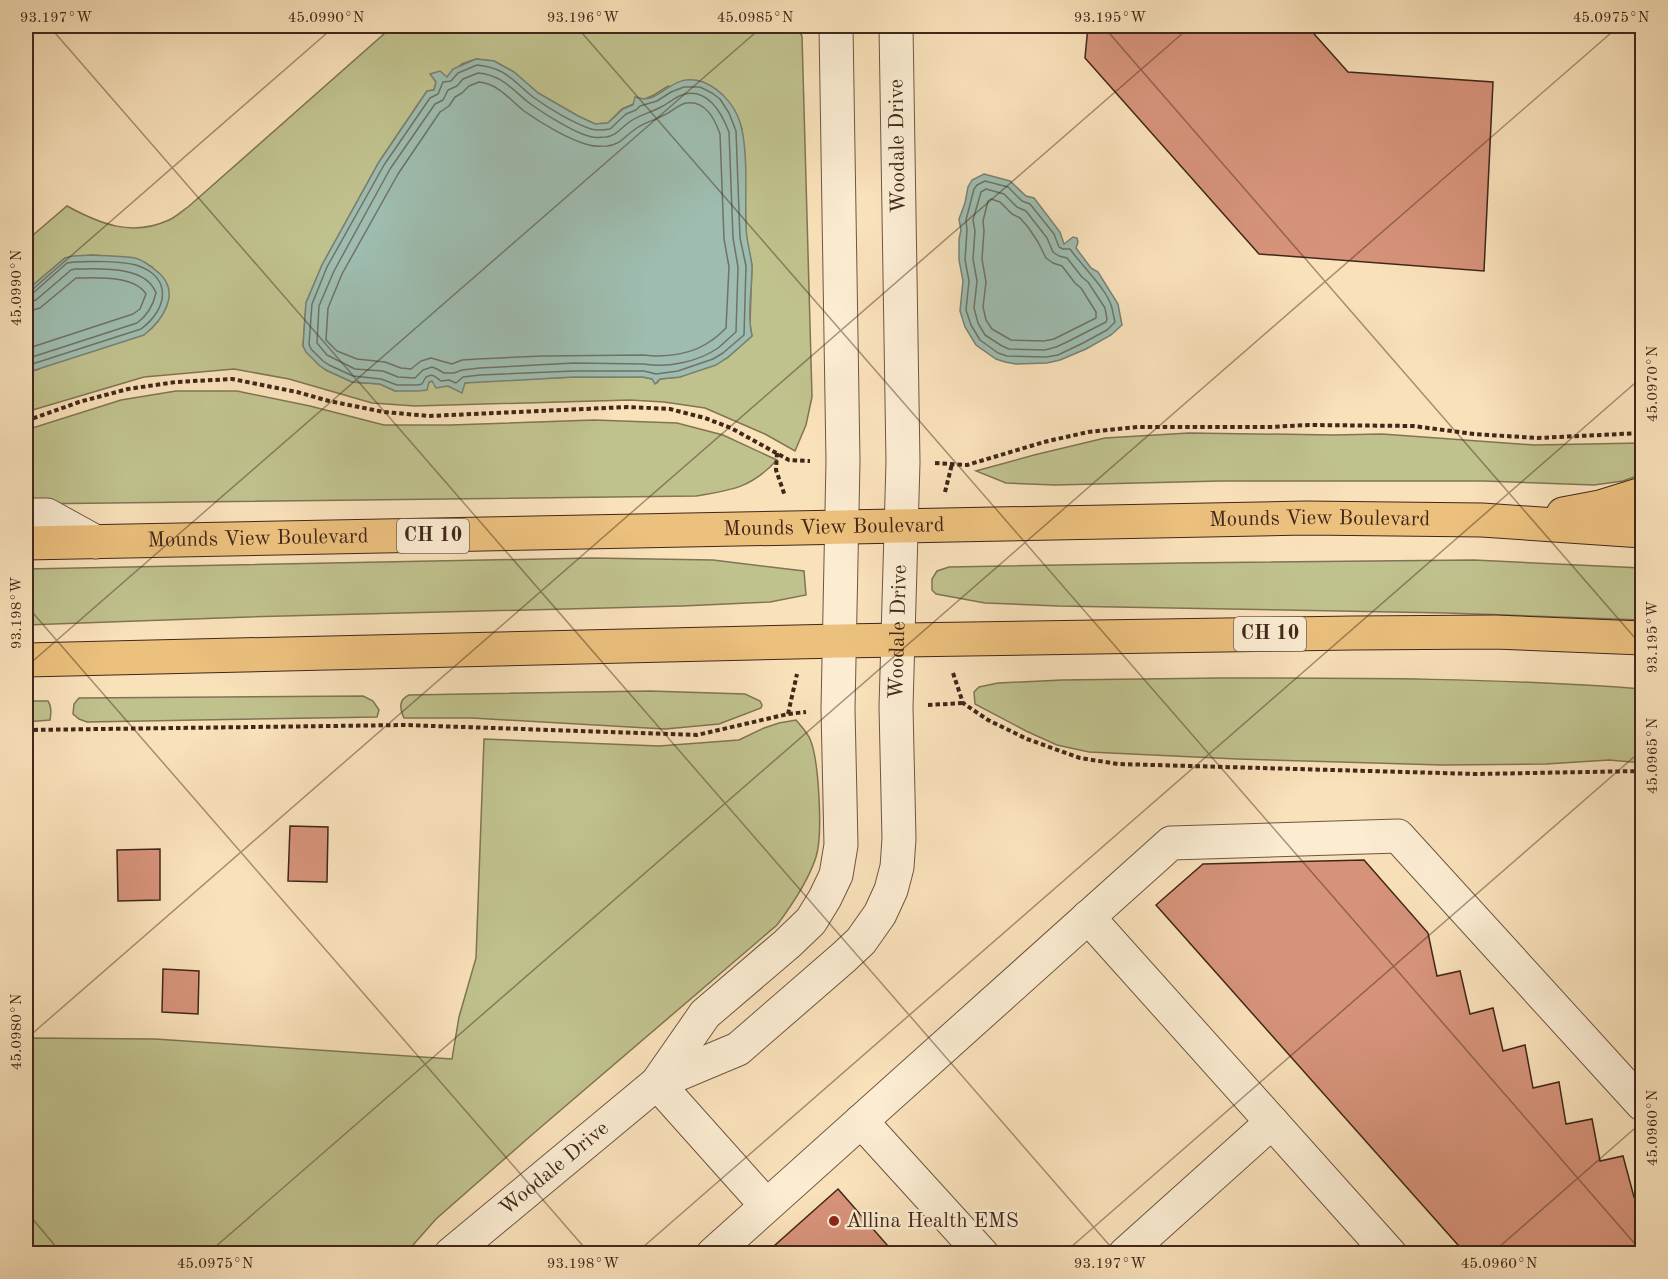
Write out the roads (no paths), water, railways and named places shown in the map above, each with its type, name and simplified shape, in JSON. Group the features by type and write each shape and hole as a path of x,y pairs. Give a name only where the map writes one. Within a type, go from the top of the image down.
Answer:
{"main road":[{"path":"1482,520 1562,514 1600,507 1642,494"},
{"name":"Mounds View Boulevard","path":"26,543 1306,518 1482,520 1642,531"},
{"name":"CH 10","path":"26,660 942,639 1496,632 1642,638"}],"street":[{"name":"Woodale Drive","path":"451,1254 657,1083 705,1014 811,921 836,875 841,845 838,710 843,461 836,26"},
{"name":"Woodale Drive","path":"657,1083 738,1049 861,941 880,914 891,890 897,867 900,839 896,707 903,462 896,26"},
{"path":"26,515 47,515 96,542"},
{"path":"713,1254 1171,843 1398,836 1642,1104"},
{"path":"1088,916 1390,1254"},
{"path":"657,1083 766,1205"},
{"path":"861,1121 982,1254"},
{"path":"1125,1254 1272,1122"}],"water":[{"path":"476,59 494,61 514,72 538,93 595,124 608,123 623,109 633,105 635,97 651,98 684,80 703,82 723,95 737,115 744,141 746,231 752,267 750,311 752,336 716,365 680,377 660,379 655,384 652,379 643,377 574,377 465,383 462,393 448,386 436,388 432,381 429,382 427,390 418,391 395,391 380,384 352,382 326,370 306,352 303,346 306,303 322,265 379,162 427,91 434,90 436,82 430,74 440,71 447,77 453,69"},
{"path":"984,174 1010,181 1026,196 1034,198 1060,232 1064,244 1073,237 1077,238 1076,248 1091,268 1098,272 1118,304 1122,325 1111,335 1086,349 1047,363 1005,362 996,359 976,345 965,327 960,311 963,281 959,260 961,230 959,219 968,187 972,180"},
{"path":"93,255 135,258 145,262 156,271 169,289 167,306 163,314 144,335 26,373 26,291 65,258"}],"place":[{"name":"Allina Health EMS","path":"834,1221"}]}
